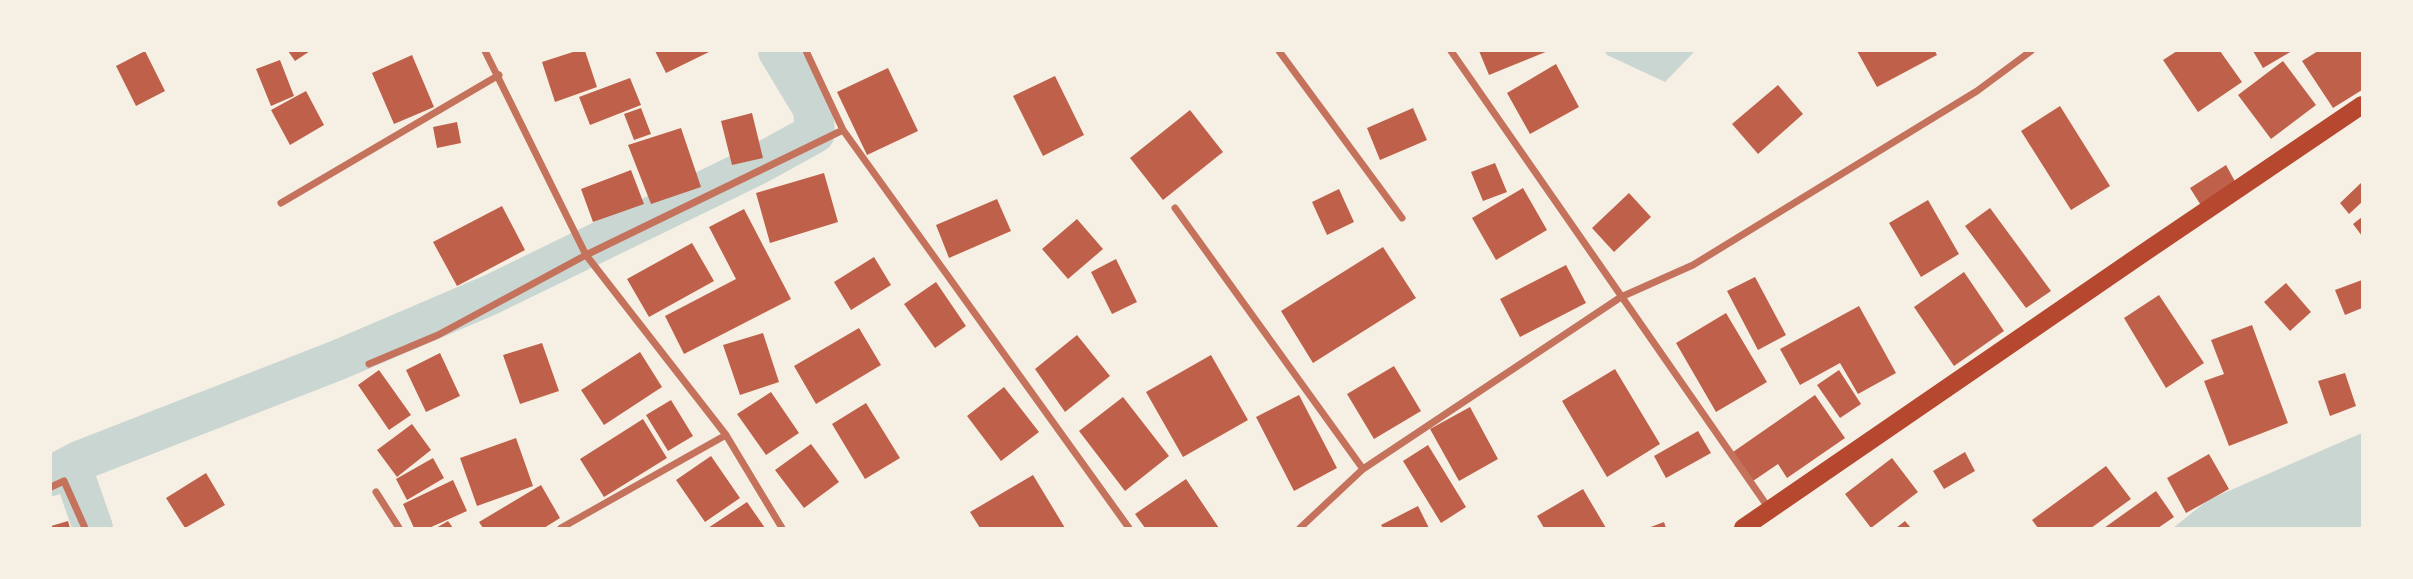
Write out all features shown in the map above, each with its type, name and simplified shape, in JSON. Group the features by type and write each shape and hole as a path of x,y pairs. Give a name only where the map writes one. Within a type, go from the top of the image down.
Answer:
{"main road":[{"path":"1743,528 2362,105"}],"street":[{"path":"485,51 586,254 726,435 782,528"},
{"path":"806,51 844,130 1129,528"},
{"path":"1279,51 1402,218"},
{"path":"1451,51 1770,510"},
{"path":"1300,528 1363,469 1621,297 1693,265 1978,91 2031,51"},
{"path":"281,203 499,75"},
{"path":"369,364 438,335 586,254 844,130"},
{"path":"1175,208 1363,469"},
{"path":"561,528 726,435"},
{"path":"51,487 64,481 85,528"},
{"path":"376,492 399,528"}],"shaded area":[{"path":"1604,51 1695,51 1665,82 1607,55"},
{"path":"2362,433 2362,528 2173,528 2208,500"}],"building":[{"path":"145,51 165,91 136,106 116,66"},
{"path":"288,51 310,51 295,61"},
{"path":"576,51 585,51 597,87 555,102 542,62"},
{"path":"655,51 711,51 666,73"},
{"path":"1479,51 1548,51 1489,75"},
{"path":"1857,51 1935,51 1937,55 1877,87"},
{"path":"2177,51 2220,51 2242,82 2198,112 2163,60"},
{"path":"2253,51 2292,51 2263,68"},
{"path":"2318,51 2362,51 2362,90 2333,108 2302,61"},
{"path":"412,55 434,107 394,124 372,73"},
{"path":"280,60 294,96 271,106 256,69"},
{"path":"2283,61 2316,105 2271,139 2238,95"},
{"path":"1556,64 1579,107 1530,134 1507,93"},
{"path":"888,68 918,131 867,155 837,92"},
{"path":"1055,76 1084,135 1043,156 1013,96"},
{"path":"630,78 641,105 590,125 579,97"},
{"path":"1778,85 1803,114 1758,154 1732,124"},
{"path":"306,91 324,125 290,145 271,110"},
{"path":"2060,106 2110,186 2071,210 2021,131"},
{"path":"641,108 651,134 634,140 624,114"},
{"path":"1413,108 1427,140 1380,160 1367,128"},
{"path":"1190,110 1223,152 1163,200 1130,158"},
{"path":"752,113 763,158 732,165 721,121"},
{"path":"457,122 461,143 437,148 433,127"},
{"path":"681,128 701,187 651,204 628,145"},
{"path":"1495,163 1507,192 1483,201 1471,172"},
{"path":"2226,165 2237,185 2202,207 2190,188"},
{"path":"631,170 644,204 593,222 581,189"},
{"path":"824,173 838,222 770,243 756,193"},
{"path":"2362,182 2362,202 2349,214 2340,203"},
{"path":"1523,188 1547,230 1496,260 1472,218"},
{"path":"1339,189 1354,222 1327,235 1312,202"},
{"path":"1629,193 1651,217 1614,252 1592,228"},
{"path":"997,199 1011,231 949,258 936,225"},
{"path":"1928,200 1959,254 1921,277 1889,223"},
{"path":"502,206 525,250 457,286 433,242"},
{"path":"1990,208 2051,291 2026,308 1965,226"},
{"path":"744,209 791,299 684,354 665,316 736,279 709,227"},
{"path":"2362,217 2362,236 2353,224"},
{"path":"1077,219 1103,249 1068,279 1042,249"},
{"path":"692,243 714,281 649,317 627,279"},
{"path":"1383,247 1416,298 1313,363 1281,311"},
{"path":"874,257 891,285 851,310 834,282"},
{"path":"1116,259 1137,302 1112,314 1091,272"},
{"path":"1566,265 1586,303 1520,337 1500,299"},
{"path":"1964,272 2004,331 1954,366 1914,307"},
{"path":"1755,277 1786,335 1758,350 1727,291"},
{"path":"2362,280 2362,308 2345,315 2335,290"},
{"path":"936,282 966,326 935,348 904,304"},
{"path":"2286,283 2311,312 2290,331 2264,302"},
{"path":"2159,295 2204,363 2166,388 2124,318"},
{"path":"1859,306 1896,373 1858,394 1840,363 1800,385 1780,349"},
{"path":"1726,313 1767,382 1716,412 1676,343"},
{"path":"2252,325 2288,423 2229,446 2204,381 2224,374 2211,340"},
{"path":"859,328 881,365 816,404 794,366"},
{"path":"763,333 779,382 740,395 723,345"},
{"path":"1077,335 1110,376 1065,412 1035,369"},
{"path":"542,343 559,391 520,404 503,355"},
{"path":"640,352 662,387 604,425 581,390"},
{"path":"440,353 460,396 426,412 406,370"},
{"path":"1211,355 1248,420 1183,457 1146,392"},
{"path":"1394,366 1421,411 1374,439 1347,394"},
{"path":"1615,369 1660,444 1607,477 1562,401"},
{"path":"379,370 411,415 389,430 358,385"},
{"path":"1839,370 1861,404 1840,418 1817,385"},
{"path":"2345,373 2356,406 2330,416 2318,381"},
{"path":"1004,387 1039,432 1001,461 967,416"},
{"path":"771,392 799,433 766,455 737,414"},
{"path":"1299,395 1337,468 1294,491 1256,417"},
{"path":"1815,395 1845,438 1787,478 1778,464 1753,481 1733,452"},
{"path":"1123,397 1169,456 1125,491 1079,431"},
{"path":"671,400 693,436 668,451 646,415"},
{"path":"866,403 900,458 865,479 832,424"},
{"path":"1470,407 1498,459 1459,481 1430,429"},
{"path":"643,419 667,458 604,497 580,459"},
{"path":"412,424 431,450 397,477 377,450"},
{"path":"1698,431 1711,453 1666,478 1654,456"},
{"path":"516,438 533,486 477,506 460,458"},
{"path":"811,444 839,482 804,508 775,470"},
{"path":"1428,445 1466,507 1441,523 1403,461"},
{"path":"1965,452 1975,471 1944,489 1933,471"},
{"path":"2209,454 2229,489 2186,513 2167,478"},
{"path":"711,456 740,498 705,522 676,480"},
{"path":"433,458 444,478 407,500 396,479"},
{"path":"1892,458 1918,492 1871,528 1845,494"},
{"path":"2106,466 2131,499 2091,528 2038,528 2032,520"},
{"path":"206,473 225,505 185,528 166,498"},
{"path":"1033,475 1065,528 980,528 970,512"},
{"path":"1186,479 1219,528 1145,528 1135,514"},
{"path":"453,480 467,511 429,528 414,528 403,504"},
{"path":"541,485 560,518 544,528 483,528 479,522"},
{"path":"1583,489 1606,528 1544,528 1537,516"},
{"path":"2156,491 2174,517 2158,528 2104,528"},
{"path":"747,502 765,528 708,528"},
{"path":"1418,506 1429,528 1383,528 1381,525"},
{"path":"68,521 70,528 51,528 51,526"},
{"path":"448,521 453,528 436,528"},
{"path":"1905,521 1911,528 1896,528"},
{"path":"1664,522 1666,528 1648,528"}],"waterway":[{"path":"51,476 79,461 338,360 490,295 757,165 815,133 813,109 778,51"},
{"path":"71,465 93,528"}]}
